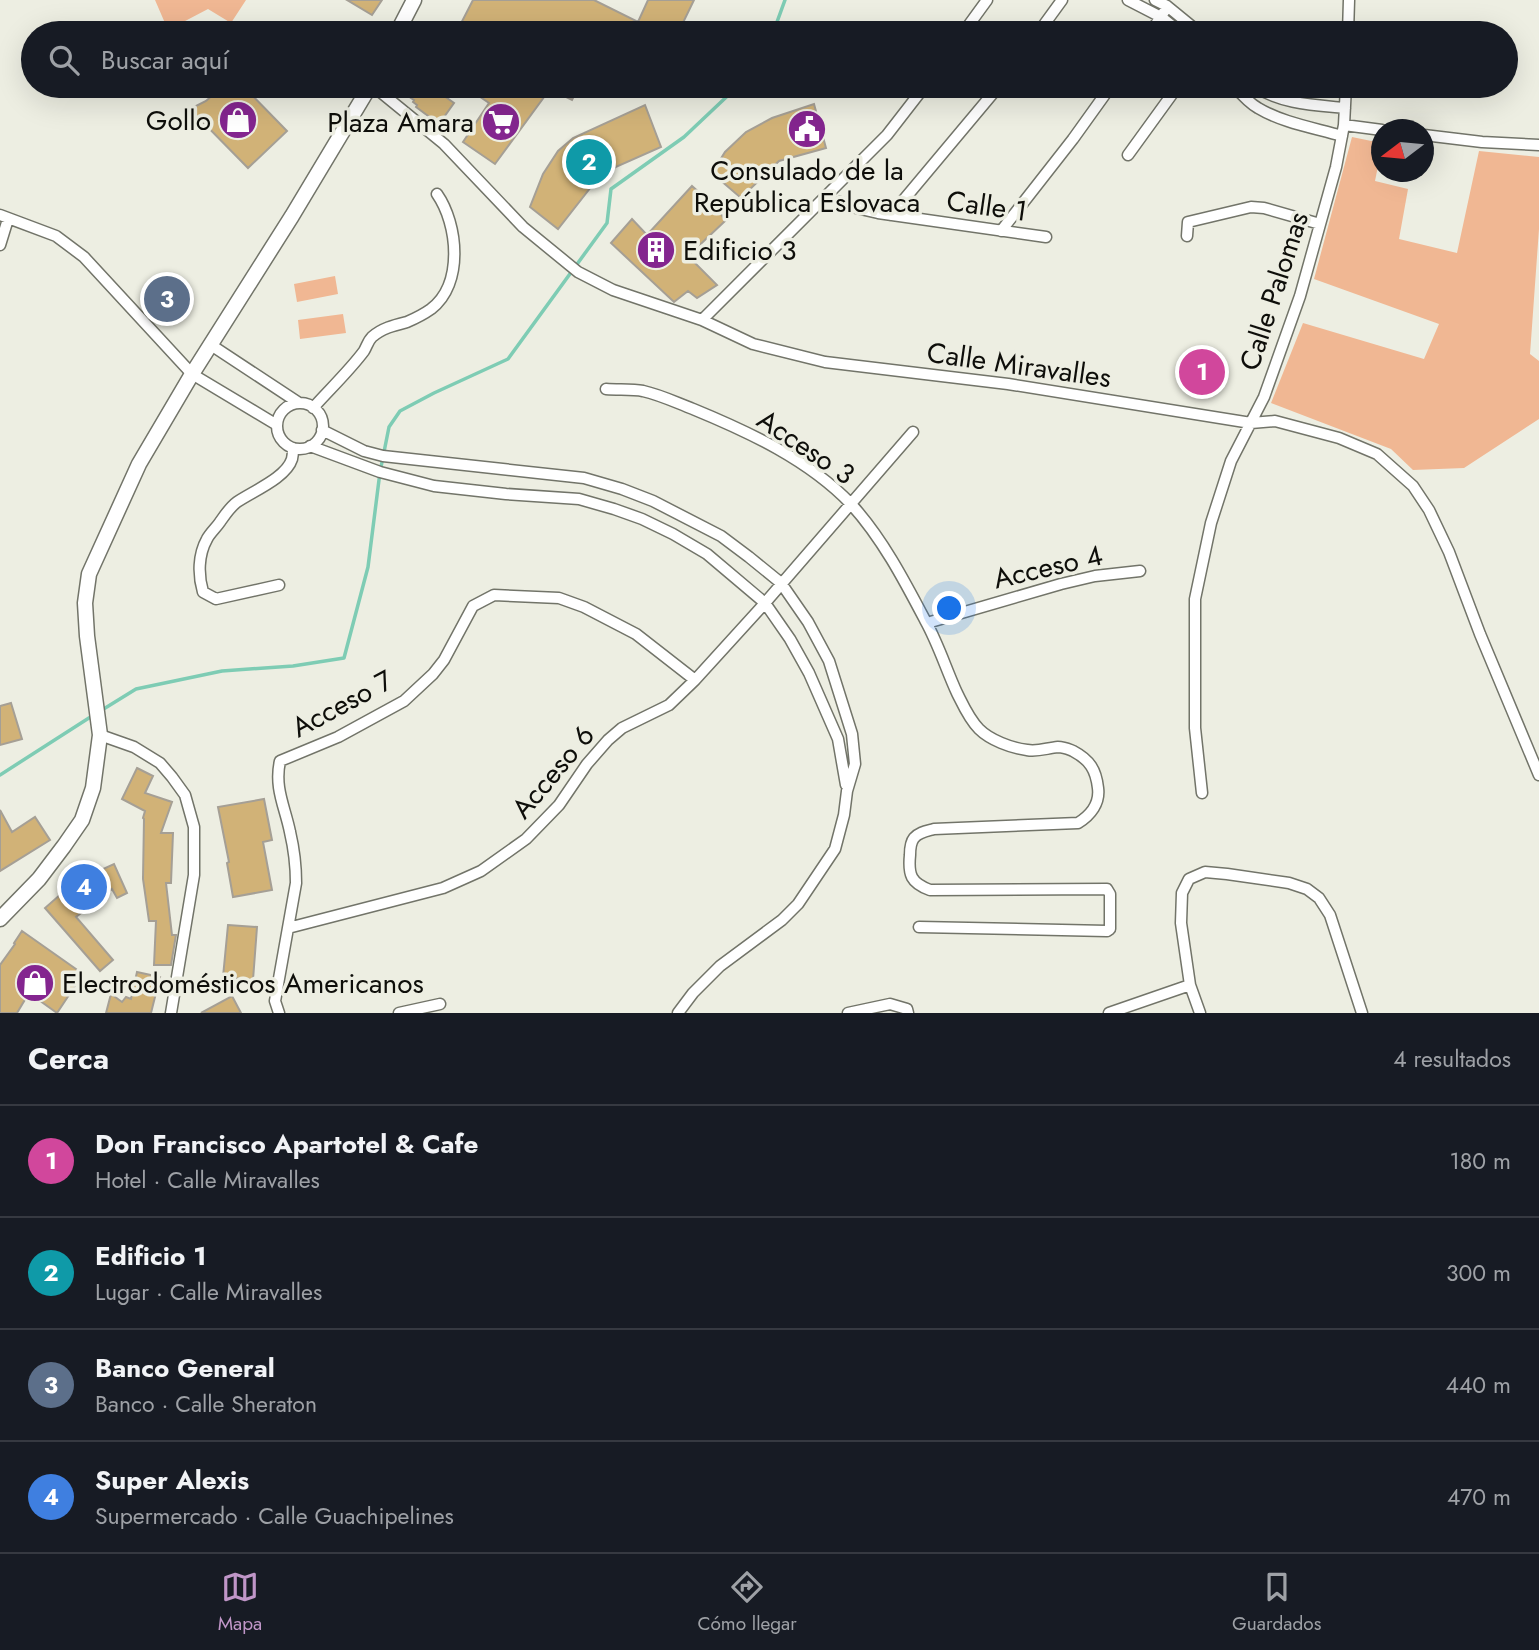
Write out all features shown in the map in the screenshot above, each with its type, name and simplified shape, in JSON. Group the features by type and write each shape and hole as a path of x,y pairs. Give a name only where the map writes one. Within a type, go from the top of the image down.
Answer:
{"street":[{"path":"403,21 414,0"},
{"path":"972,21 987,0"},
{"path":"1047,21 1062,0"},
{"path":"1128,0 1166,21"},
{"path":"1154,0 1168,3 1187,21"},
{"path":"1348,21 1349,0"},
{"path":"1158,21 1168,3"},
{"path":"0,919 39,880 82,820 93,789 99,728 87,636 85,603 89,574 139,464 192,374 365,98"},
{"name":"Calle Miravalles","path":"387,98 444,144 523,227 566,264 613,290 702,320 752,344 825,362 1008,384 1251,423 1275,421 1339,438 1377,454 1413,486 1429,510 1539,775"},
{"path":"702,320 887,135 916,98"},
{"path":"891,215 989,98"},
{"path":"1001,231 1102,98"},
{"path":"1128,155 1169,98"},
{"path":"1247,98 1257,107 1277,117 1343,130 1371,130"},
{"path":"1280,98 1292,102 1345,108"},
{"name":"Calle Palomas","path":"1202,793 1195,728 1195,599 1211,523 1231,461 1264,397 1300,296 1336,167 1345,98"},
{"path":"1434,136 1539,145"},
{"path":"313,408 363,351 370,338 395,324 410,321 432,308 441,298 449,284 455,251 447,211 437,194"},
{"name":"Calle 1","path":"840,202 864,211 1046,237"},
{"path":"1187,236 1188,222 1251,207 1264,208 1320,224"},
{"path":"0,245 4,217 56,236 84,257 192,374 277,425"},
{"path":"211,345 299,403"},
{"name":"Acceso 3","path":"606,389 641,391 666,398 747,432 824,479 869,525 898,570 927,623 968,715 980,730 1003,744 1026,750 1068,748 1092,765 1099,795 1096,805 1087,817 1078,823 924,831 914,838 909,866 918,886 930,890 1107,889 1110,894 1111,925 1107,931 919,927"},
{"path":"299,403 313,408 321,418 322,430 316,442 302,449 285,443 279,435 277,425 284,409 299,403"},
{"path":"322,430 365,451 383,456 584,478 653,501 721,536 781,583 808,622 829,661 852,734 855,764 835,849 798,904 782,920 710,975 678,1013"},
{"name":"Acceso 6","path":"288,928 443,888 497,862 526,839 553,812 587,764 608,740 622,728 669,705 695,680 914,432"},
{"path":"310,446 380,472 434,485 579,499 624,512 663,529 707,554 765,603 790,639 809,673 838,739 847,791"},
{"path":"279,585 216,599 203,592 199,580 201,556 206,540 228,511 236,502 281,473 292,460 293,448"},
{"path":"548,497 555,476"},
{"name":"Acceso 4","path":"927,623 1061,584 1095,576 1140,571"},
{"name":"Acceso 7","path":"279,1013 275,1001 296,883 290,830 279,794 277,776 280,761 338,737 404,701 444,660 473,606 494,595 559,598 584,607 636,634 695,680"},
{"path":"99,728 160,763 184,795 194,827 194,875 172,1013"},
{"path":"1200,1013 1190,985 1181,923 1182,893 1189,879 1205,872 1289,883 1307,889 1318,898 1330,915 1363,1013"},
{"path":"1109,1013 1190,985"},
{"path":"399,1013 440,1004"},
{"path":"848,1013 890,1004 907,1009 908,1013"}],"shaded area":[{"path":"155,0 246,0 232,21 208,9 185,21 164,21"},
{"path":"1352,137 1371,141 1371,182 1408,189 1399,239 1457,253 1479,151 1539,157 1539,229 1530,354 1539,361 1539,419 1464,468 1413,470 1391,449 1271,403 1303,323 1424,359 1439,324 1314,279"},
{"path":"335,276 338,294 297,302 294,284"},
{"path":"343,314 346,333 300,339 298,320"}],"building":[{"path":"347,0 382,0 372,15"},
{"path":"473,0 594,0 636,21 462,21"},
{"path":"648,0 694,0 684,21 638,21"},
{"name":"Gollo","path":"209,98 255,98 287,131 248,168 190,109"},
{"name":"Plaza Amara","path":"411,98 447,98 454,103 439,124 416,107"},
{"name":"Plaza Amara","path":"482,98 543,98 495,164 463,142 489,103"},
{"path":"814,104 826,148 779,161 741,198 712,173 725,152 746,132 772,118"},
{"path":"645,105 661,147 602,173 558,229 530,207 543,174 558,151 573,138"},
{"name":"Edificio 3","path":"692,186 719,210 725,221 688,256 717,285 697,298 688,291 674,302 611,243 632,219 647,235"},
{"path":"164,278 188,294 171,320 146,305"},
{"path":"11,703 22,739 0,745 0,706"},
{"path":"137,768 153,776 145,793 172,802 161,833 173,833 171,883 166,883 172,935 176,935 171,965 154,965 156,921 149,921 143,879 145,811 122,799"},
{"path":"264,799 272,840 263,842 272,890 233,897 218,807"},
{"path":"0,810 12,832 35,817 50,840 0,871"},
{"path":"81,863 90,875 114,864 127,893 117,898 112,889 76,917 113,960 100,971 45,908 69,887 62,879"},
{"path":"228,925 257,927 253,980 223,977"},
{"path":"22,931 83,974 57,1013 29,993 17,1013 0,1013 0,965"},
{"path":"137,972 160,977 151,1013 106,1013 111,994 122,1002 126,997 131,999"},
{"path":"232,996 241,1013 201,1013"}],"waterway":[{"path":"777,21 785,0"},
{"path":"102,710 136,689 222,671 293,666 344,658 368,567 380,472 389,427 400,411 508,359 607,223 611,189 684,137 725,98"},
{"path":"0,775 92,716"}],"place":[{"name":"Gollo","path":"238,120"},
{"name":"Plaza Amara","path":"501,122"},
{"name":"Consulado de la República Eslovaca","path":"807,129"},
{"name":"Edificio 1","path":"589,162"},
{"name":"Edificio 3","path":"656,250"},
{"name":"Banco General","path":"167,299"},
{"name":"Don Francisco Apartotel & Cafe","path":"1202,372"},
{"name":"Super Alexis","path":"84,887"},
{"name":"Electrodomésticos Americanos","path":"35,983"}]}
